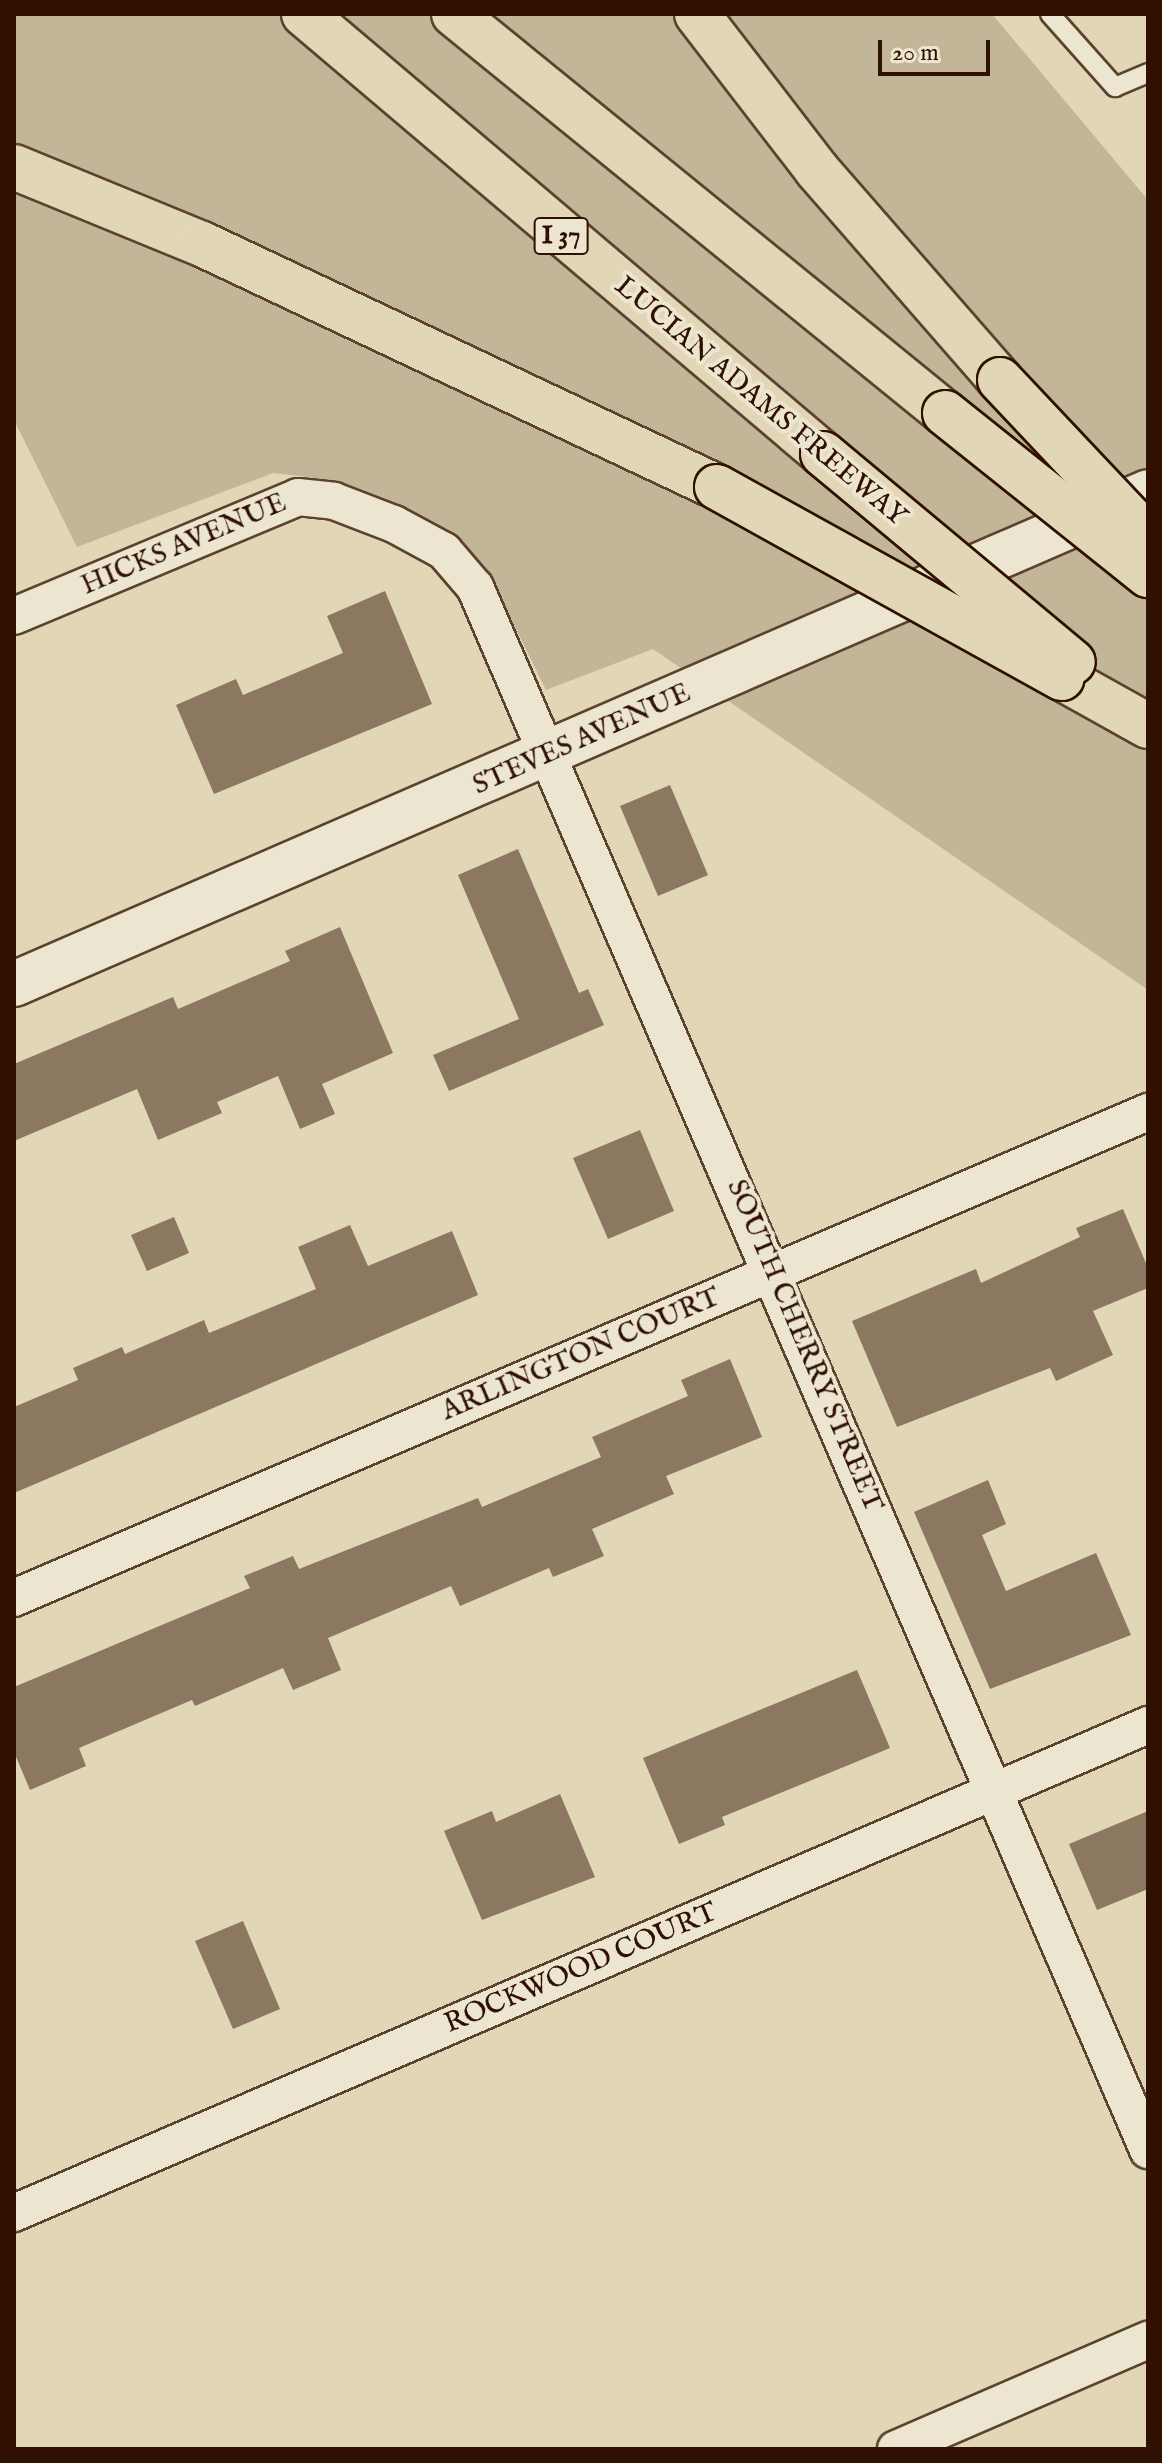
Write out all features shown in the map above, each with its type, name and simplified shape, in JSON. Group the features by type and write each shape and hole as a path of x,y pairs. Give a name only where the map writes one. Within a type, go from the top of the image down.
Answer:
{"highway":[{"name":"LUCIAN ADAMS FREEWAY","path":"304,14 380,85 823,454 1070,672 1148,725"},
{"path":"454,14 1148,575"},
{"path":"697,14 817,170 1000,380 1148,537"},
{"path":"14,167 216,251 717,487 1070,672"}],"street":[{"name":"STEVES AVENUE","path":"14,984 1148,492"},
{"name":"HICKS AVENUE","path":"14,616 298,497 358,510 444,551"},
{"name":"SOUTH CHERRY STREET","path":"444,551 489,611 1148,2150"},
{"name":"ARLINGTON COURT","path":"14,1598 1148,1112"},
{"name":"ROCKWOOD COURT","path":"14,2213 1148,1725"},
{"path":"896,2449 1148,2340"}],"lane":[{"path":"1050,14 1115,87 1148,73"}],"shaded area":[{"path":"14,14 992,14 1148,200 1148,990 653,649 546,690 485,566 451,536 308,477 273,473 77,547 14,420"}],"building":[{"path":"385,591 432,704 214,794 176,705 236,679 243,695 343,653 327,616"},
{"path":"670,785 708,875 658,896 620,806"},
{"path":"518,849 579,993 588,989 604,1025 449,1091 433,1055 519,1019 458,875"},
{"path":"340,927 393,1053 322,1084 335,1114 300,1129 278,1076 217,1102 222,1113 158,1140 137,1089 14,1141 14,1064 173,997 178,1009 290,961 285,951"},
{"path":"640,1130 674,1211 608,1239 573,1158"},
{"path":"1123,1209 1148,1268 1148,1288 1093,1311 1113,1355 1056,1381 1050,1368 897,1427 852,1321 976,1269 981,1283 1080,1237 1076,1228"},
{"path":"174,1217 189,1253 147,1271 131,1235"},
{"path":"350,1225 368,1266 452,1231 478,1295 14,1493 14,1407 78,1380 73,1368 122,1347 125,1354 204,1320 209,1333 316,1289 298,1247"},
{"path":"730,1359 762,1437 666,1476 674,1494 592,1529 604,1556 553,1577 549,1568 460,1606 451,1586 328,1638 341,1670 293,1690 283,1668 195,1706 192,1700 79,1748 86,1766 30,1790 14,1752 14,1687 250,1588 244,1576 293,1556 299,1569 478,1498 482,1507 601,1457 592,1437 688,1396 681,1380"},
{"path":"988,1480 1006,1524 982,1535 1006,1591 1096,1553 1131,1635 990,1689 914,1512"},
{"path":"857,1670 890,1748 722,1817 725,1825 679,1844 643,1758"},
{"path":"560,1794 595,1877 482,1920 444,1831 492,1811 496,1822"},
{"path":"1148,1811 1148,1889 1097,1910 1069,1844"},
{"path":"243,1921 280,2009 233,2029 195,1941"}]}
